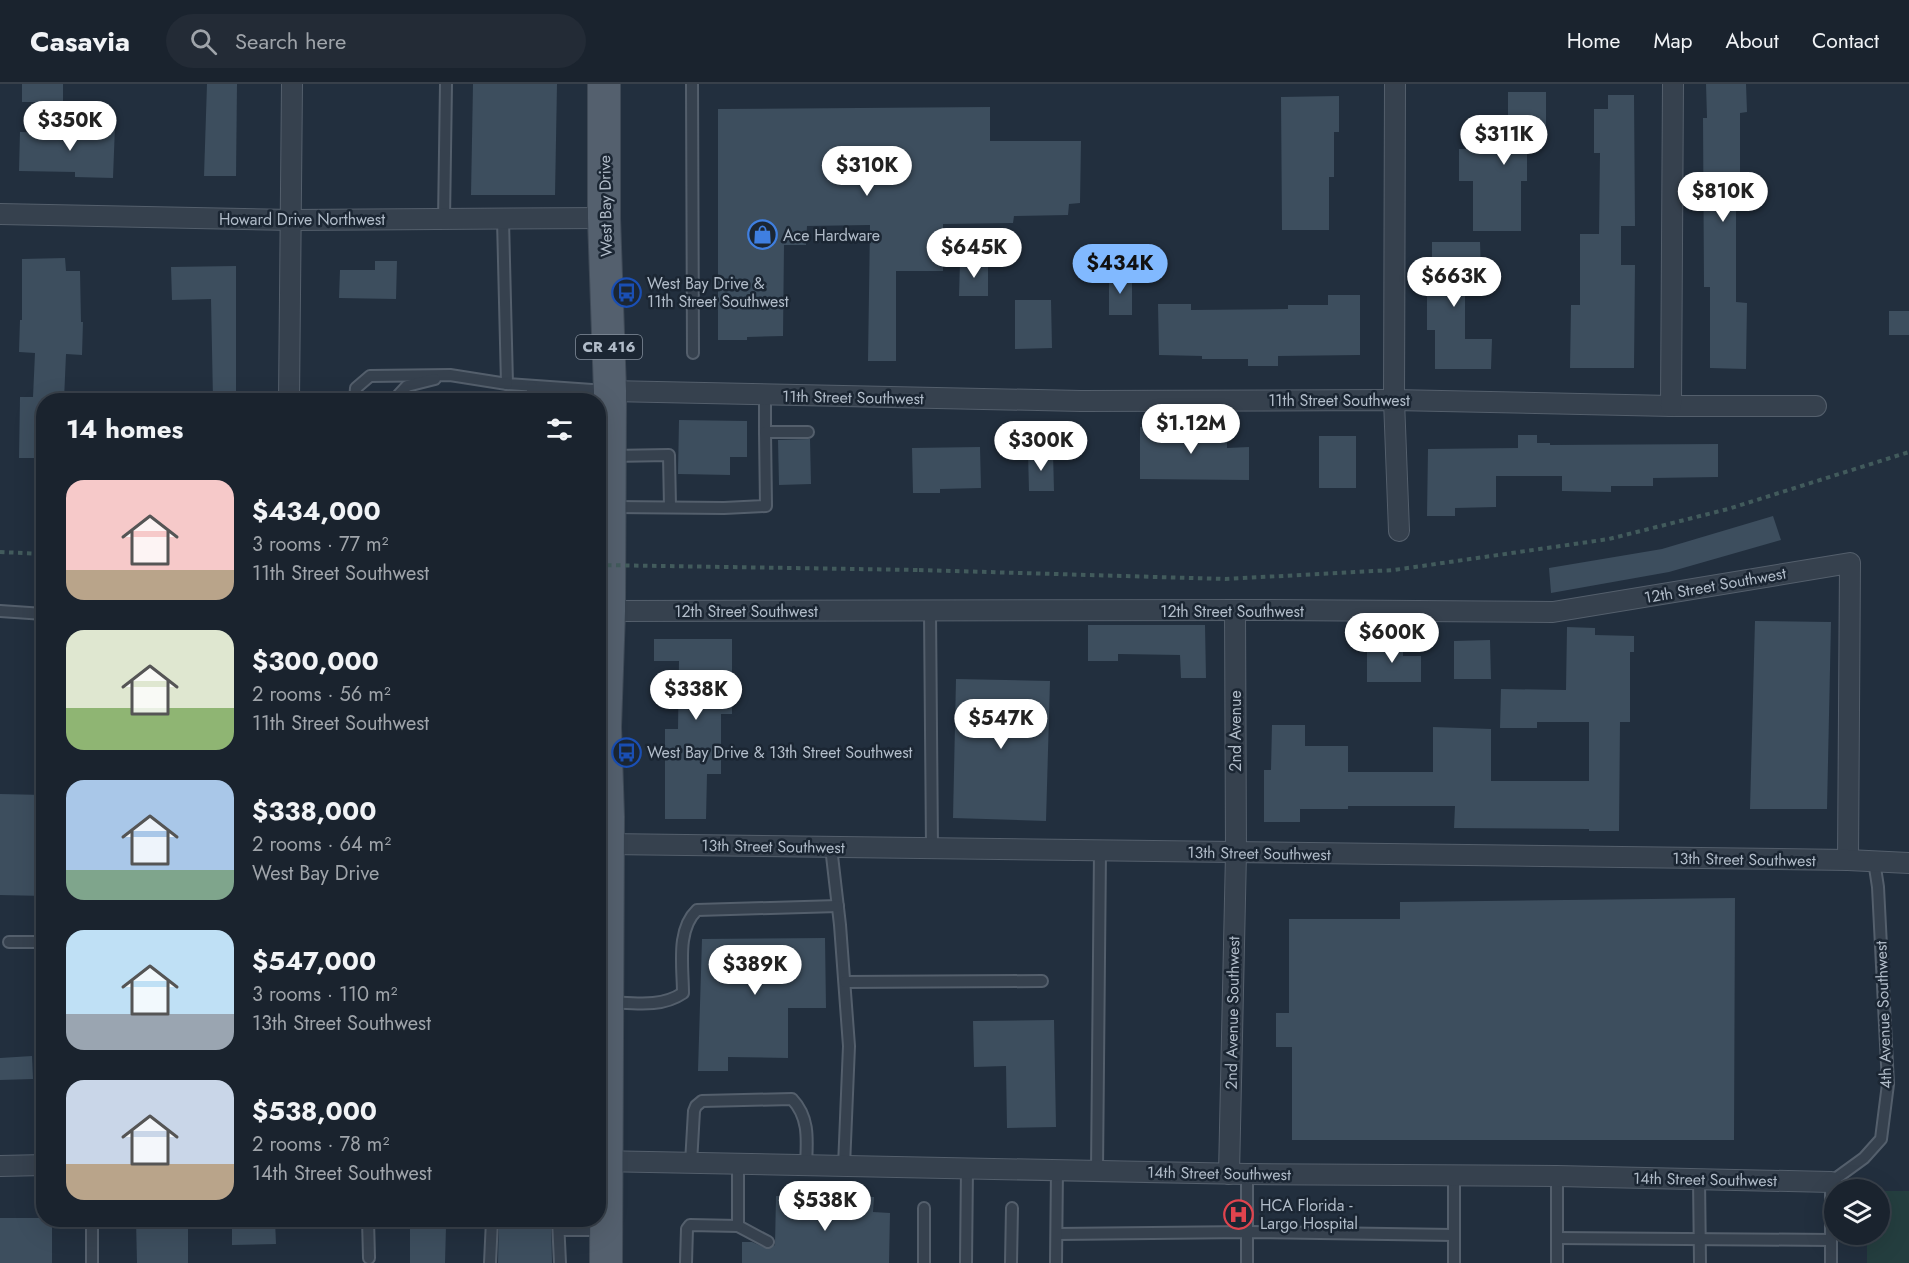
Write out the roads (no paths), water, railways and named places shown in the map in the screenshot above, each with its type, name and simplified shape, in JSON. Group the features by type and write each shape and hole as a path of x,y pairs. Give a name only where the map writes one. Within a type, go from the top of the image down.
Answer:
{"main road":[{"name":"West Bay Drive","path":"604,84 604,218 610,391 606,596"},
{"name":"West Bay Drive","path":"606,986 606,1042"},
{"name":"West Bay Drive","path":"606,1227 606,1263"}],"street":[{"path":"289,393 292,84"},
{"path":"1395,84 1394,400 1399,531"},
{"path":"1671,406 1673,84"},
{"name":"Howard Drive Northwest","path":"0,214 292,219 604,218"},
{"name":"11th Street Southwest","path":"610,391 1081,401 1394,400 1671,406 1816,406"},
{"name":"12th Street Southwest","path":"606,625 930,611 1553,612 1850,562 1848,860"},
{"name":"2nd Avenue","path":"1235,610 1236,853"},
{"name":"13th Street Southwest","path":"606,863 831,847 1909,862"},
{"name":"2nd Avenue Southwest","path":"1236,853 1238,1174"},
{"name":"14th Street Southwest","path":"606,1161 1238,1174 1557,1176 1824,1182"},
{"path":"0,1166 36,1165"}],"lane":[{"path":"444,219 446,84"},
{"path":"692,84 693,353"},
{"path":"503,219 507,384"},
{"path":"356,393 356,388 370,376 450,375 507,384 610,391"},
{"path":"400,393 407,386 450,375"},
{"path":"532,386 532,393"},
{"path":"609,507 766,506 765,395"},
{"path":"765,432 808,432"},
{"path":"610,456 669,455 670,507"},
{"path":"0,611 36,613"},
{"path":"930,611 932,848"},
{"path":"831,847 849,1046 844,1166"},
{"path":"1097,1171 1100,851"},
{"name":"4th Avenue Southwest","path":"1835,1179 1864,1158 1881,1139 1888,1084 1878,887 1874,861"},
{"path":"607,1002 659,1003 673,1000 683,993 682,944 688,919 697,910 838,906"},
{"path":"9,942 36,942"},
{"path":"844,982 1042,981"},
{"path":"692,1163 694,1111 702,1101 792,1099 801,1108 807,1126 806,1165"},
{"path":"738,1165 738,1226"},
{"path":"966,1263 967,1168"},
{"path":"1056,1263 1057,1170"},
{"path":"1238,1174 1247,1232 1247,1263"},
{"path":"1454,1263 1455,1175"},
{"path":"1557,1176 1557,1263"},
{"path":"1699,1178 1700,1263"},
{"path":"924,1208 924,1263"},
{"path":"1011,1263 1012,1208"},
{"path":"686,1263 687,1229 690,1225 738,1226 768,1242"},
{"path":"92,1227 92,1263"},
{"path":"368,1227 369,1258"},
{"path":"490,1263 492,1227"},
{"path":"559,1227 560,1263"},
{"path":"578,1227 606,1230"},
{"path":"1057,1234 1247,1232 1454,1235"},
{"path":"1557,1238 1824,1240"},
{"path":"1831,1245 1831,1263"}],"place":[{"name":"Ace Hardware","path":"762,235"},
{"name":"West Bay Drive & 11th Street Southwest","path":"626,292"},
{"name":"West Bay Drive & 13th Street Southwest","path":"626,752"},
{"name":"HCA Florida - Largo Hospital","path":"1239,1214"}]}
